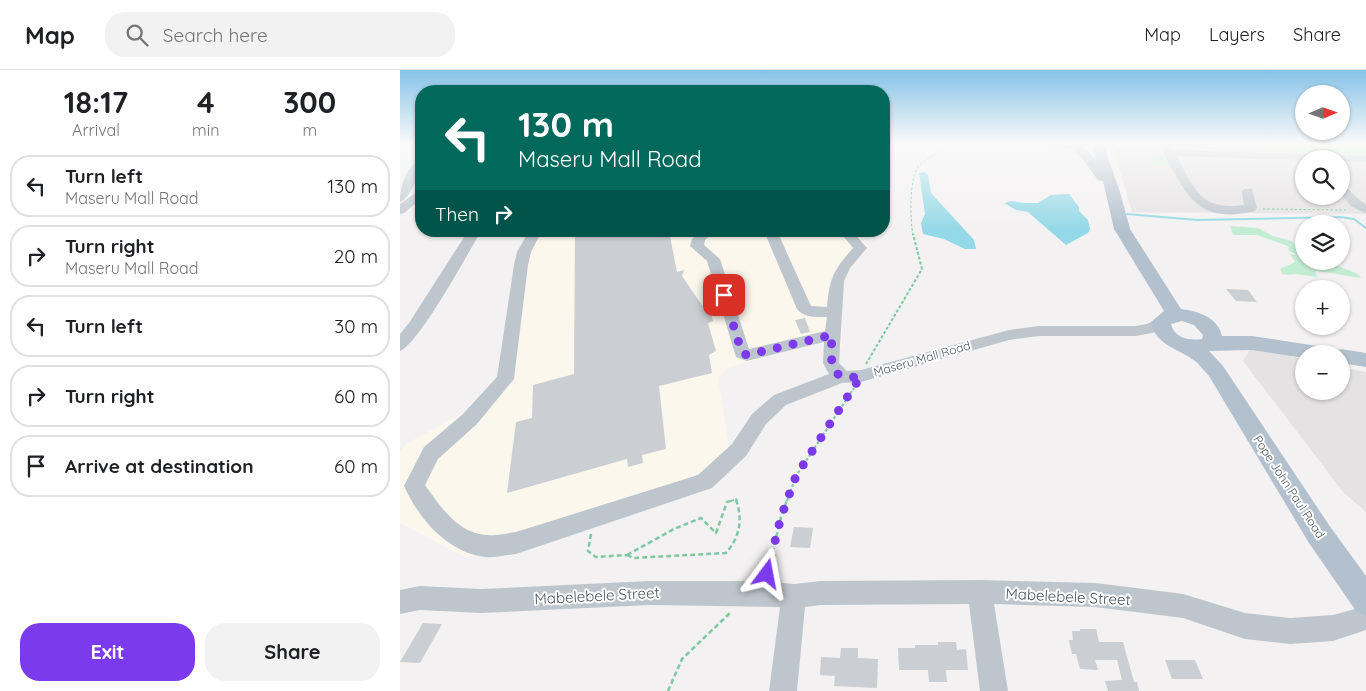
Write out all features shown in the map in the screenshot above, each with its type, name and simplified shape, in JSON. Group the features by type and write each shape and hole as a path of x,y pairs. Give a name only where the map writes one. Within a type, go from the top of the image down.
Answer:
{"main road":[{"path":"1099,172 1113,192"},
{"path":"1106,172 1122,229 1154,280 1168,318 1163,332 1179,343 1195,347 1208,334"},
{"path":"1154,280 1208,334"},
{"path":"1168,318 1189,316 1208,334 1295,350"},
{"name":"Pope John Paul Road","path":"1208,334 1216,371"},
{"name":"Pope John Paul Road","path":"1179,343 1203,358 1216,371 1319,534 1366,601"},
{"path":"1350,357 1366,360"}],"street":[{"path":"400,198 414,172"},
{"path":"1180,172 1204,205 1228,210 1250,208 1248,191"},
{"path":"1350,196 1363,208"},
{"path":"400,210 415,198"},
{"path":"400,344 415,327 471,237"},
{"name":"Maseru Mall Road","path":"533,237 524,252 521,265 505,379 470,420 431,453 414,486 440,522 458,539 484,546 516,542 705,482 739,450 759,419 780,400 840,377 851,379 1009,335 1039,331 1136,331 1152,328 1168,318"},
{"path":"701,237 697,246 713,259 742,353 747,355 832,335"},
{"path":"773,237 805,309 809,311 830,312"},
{"path":"840,237 848,249 833,264 828,274 832,335 831,363 840,377"},
{"path":"830,312 839,274 860,248 850,237"},
{"name":"Maseru Mall Road","path":"1136,331 1179,343"},
{"path":"980,592 994,691"},
{"name":"Mabelebele Street","path":"400,602 420,598 481,601 650,593 757,593 794,596 980,592 1094,595 1183,606 1245,626 1290,632 1333,628 1366,618"},
{"path":"783,691 794,596"}],"path":[{"path":"668,691 682,659 757,593 796,476 861,376 870,355 922,269 911,226 915,172"},
{"path":"1250,208 1341,210 1363,208"},
{"path":"595,517 588,551 596,557 627,555 674,529 701,518 708,522 716,533 727,502 736,499 740,508 740,531 734,546 726,553 633,558 627,555"}],"shaded area":[{"path":"1120,172 1295,172 1295,205 1350,205 1350,172 1366,172 1366,214 1132,212"},
{"path":"531,237 858,237 869,247 842,276 842,347 820,343 729,367 718,378 730,453 707,472 544,543 465,557 400,523 400,452 406,444 472,408 497,380"},
{"path":"1251,348 1295,357 1295,400 1350,400 1350,369 1366,372 1366,512 1343,492 1243,361"}],"green space":[{"path":"1230,226 1258,228 1273,236 1292,241 1295,246 1295,254 1289,251 1288,246 1257,235 1233,235"},
{"path":"1290,254 1295,255 1295,262"},
{"path":"1295,262 1295,270 1348,270 1361,278 1315,271 1317,277 1296,274 1283,275 1280,269"}],"water":[{"path":"924,172 928,175 931,193 974,240 976,249 965,249 944,239 923,234 921,223 925,214 919,173"},
{"path":"1069,194 1079,207 1079,211 1088,220 1090,229 1088,233 1066,245 1028,212 1016,210 1004,203 1011,201 1038,203 1051,195"}],"building":[{"path":"575,237 670,237 677,272 684,270 682,276 704,308 709,307 713,321 708,323 716,351 709,355 712,373 659,386 666,449 642,455 643,463 628,467 627,459 507,493 516,422 532,418 533,385 574,374"},
{"path":"1226,289 1248,290 1257,302 1236,301"},
{"path":"805,318 810,332 801,334 795,320"},
{"path":"794,527 813,528 810,548 790,547"},
{"path":"423,623 442,624 420,663 400,662"},
{"path":"1080,629 1096,629 1099,642 1123,642 1134,682 1137,682 1139,691 1108,691 1105,681 1122,680 1117,660 1095,660 1098,670 1080,669 1076,654 1072,654 1069,640 1073,640 1072,631 1080,631"},
{"path":"938,642 956,642 957,650 966,649 968,670 946,670 947,682 929,682 928,670 899,670 898,648 915,648 915,645 938,645"},
{"path":"841,648 858,648 858,658 878,659 877,688 834,686 835,676 820,675 821,657 840,658"},
{"path":"1165,660 1195,660 1203,679 1172,679"}],"waterway":[{"path":"1127,214 1197,220 1340,217 1354,219 1366,228"}],"route":[{"path":"724,295 740,352 747,355 832,335 831,363 834,370 840,377 851,379 861,376 796,476 781,517 767,574"}]}
